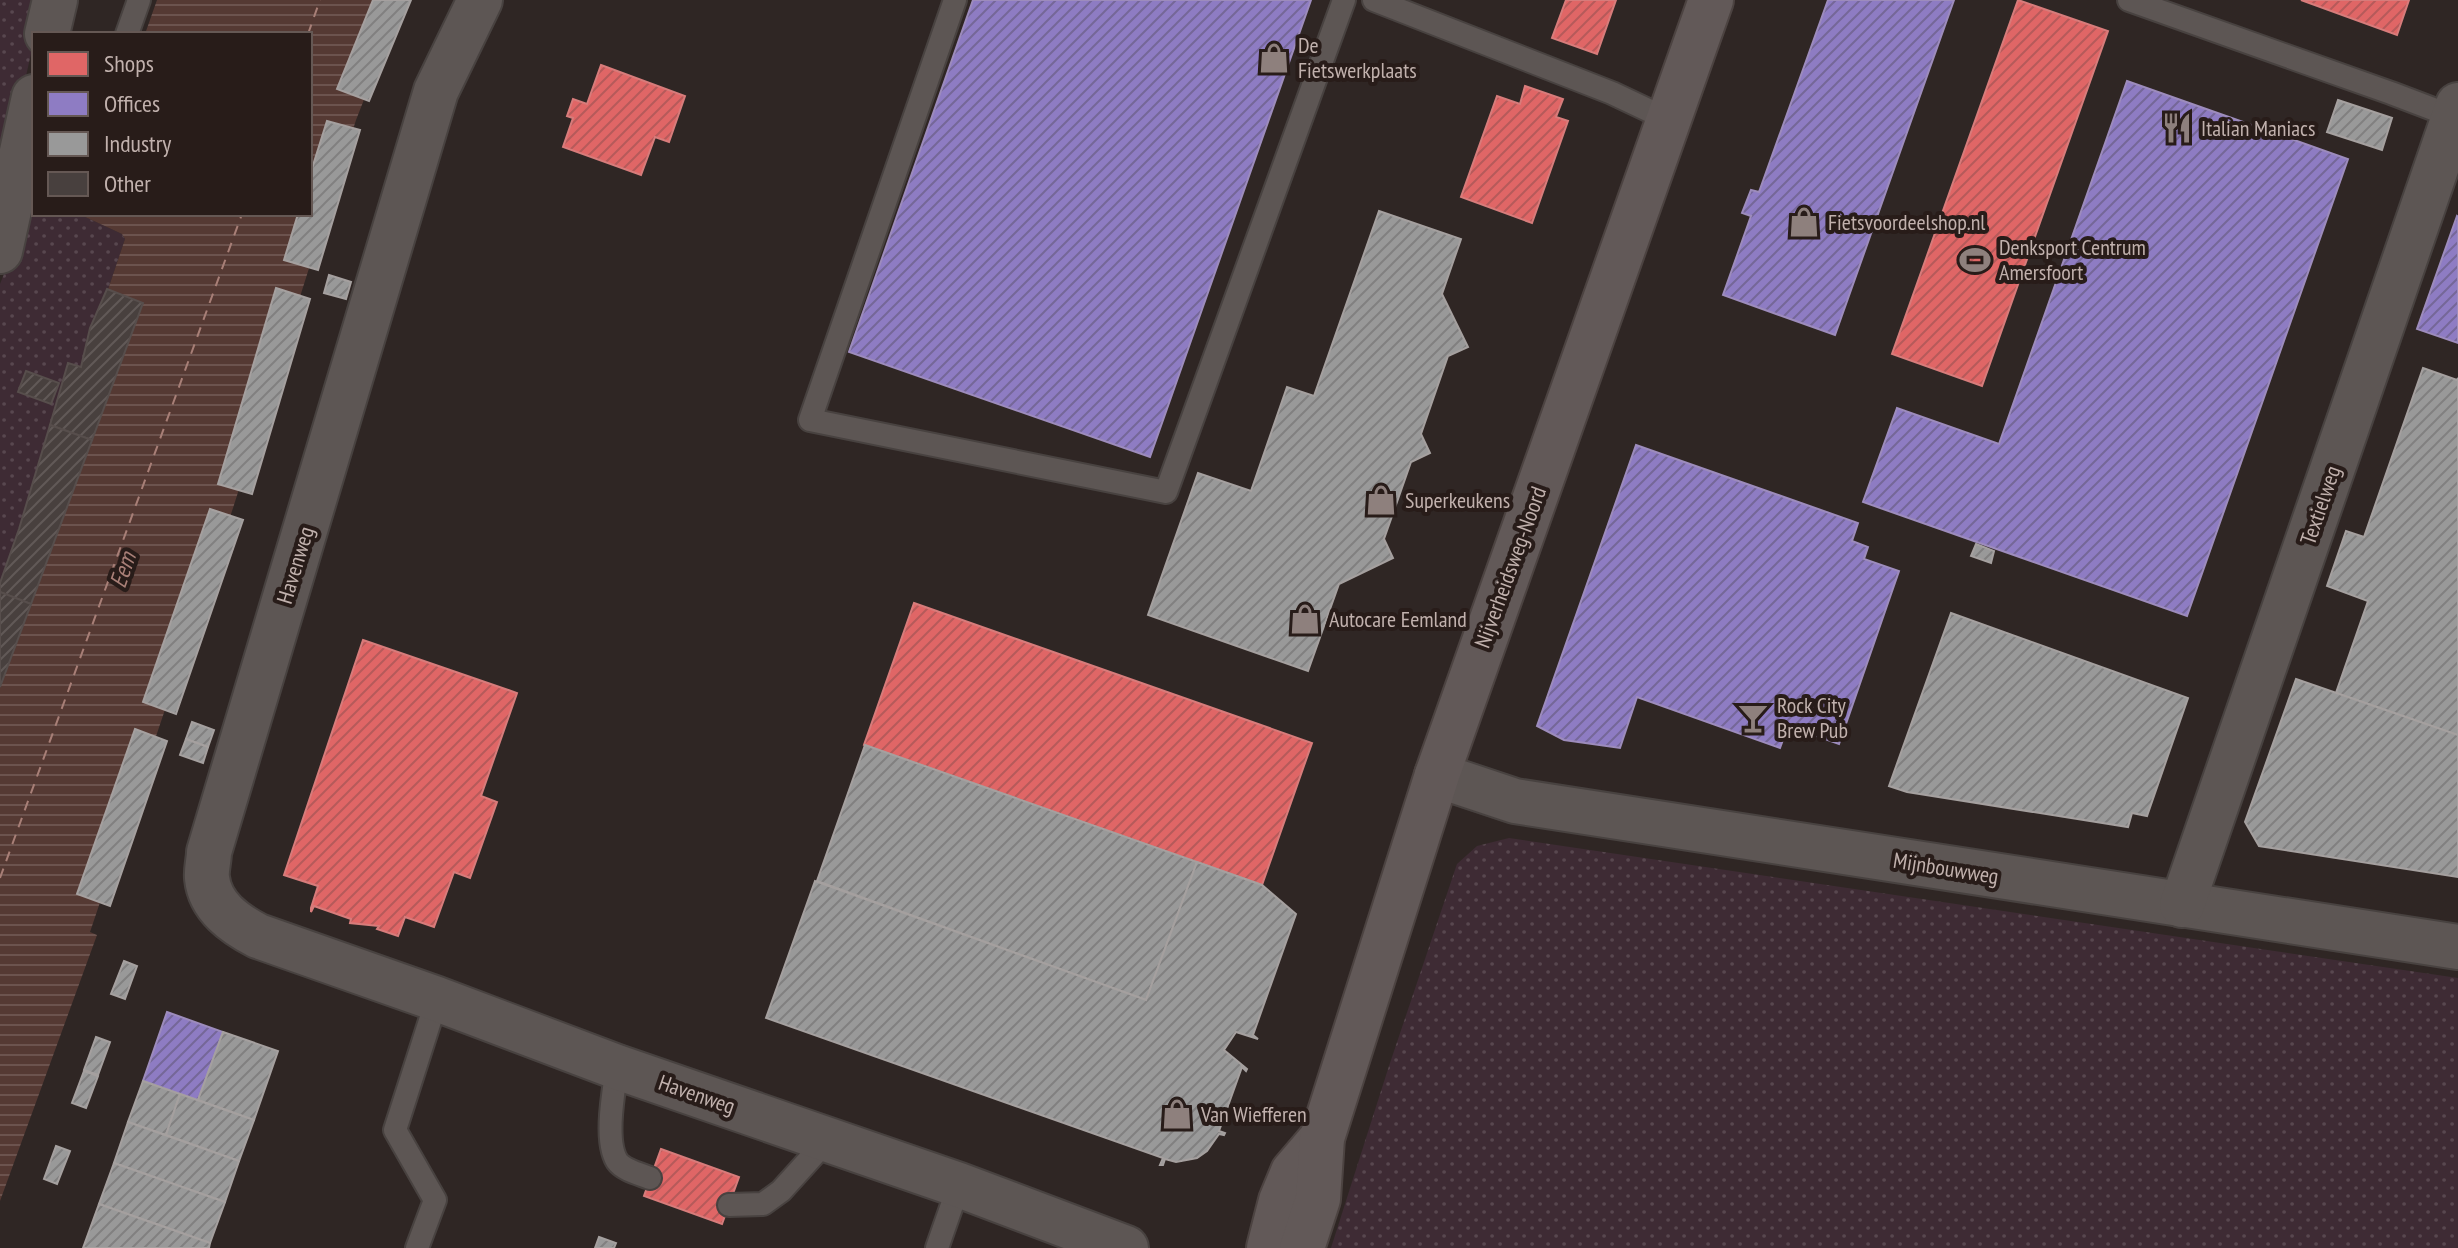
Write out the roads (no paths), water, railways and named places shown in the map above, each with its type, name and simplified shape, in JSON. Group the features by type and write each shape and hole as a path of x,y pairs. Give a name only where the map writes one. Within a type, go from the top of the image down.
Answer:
{"street":[{"path":"47,32 55,0"},
{"name":"Havenweg","path":"480,0 436,91 209,852 207,878 213,898 237,926 258,936 617,1067 959,1185 1126,1248"},
{"name":"Nijverheidsweg-Noord","path":"1302,1248 1318,1199 1322,1138 1437,775 1711,0"},
{"path":"11,215 32,107"},
{"name":"Textielweg","path":"2182,905 2456,111"},
{"name":"Mijnbouwweg","path":"1437,775 1515,801 2458,947"},
{"name":"Nijverheidsweg-Noord","path":"1269,1248 1281,1201 1293,1172 1322,1138"}],"lane":[{"path":"128,32 139,0"},
{"path":"955,0 810,420 1166,492 1344,0"},
{"path":"1374,0 1612,93 1669,120"},
{"path":"2129,0 2391,93 2456,111"},
{"path":"417,1248 435,1200 395,1130 437,999"},
{"path":"617,1067 610,1114 616,1159 624,1167 650,1178"},
{"path":"729,1205 763,1204 781,1191 828,1139"},
{"path":"937,1248 959,1185"}],"water":[{"name":"Eem","path":"157,0 403,0 356,120 233,508 90,932 97,935 0,1201 0,610 125,239 122,234 83,216 312,216 312,32 146,32"}],"place":[{"name":"De Fietswerkplaats","path":"1274,58"},
{"name":"Italian Maniacs","path":"2177,128"},
{"name":"Fietsvoordeelshop.nl","path":"1804,222"},
{"name":"Denksport Centrum Amersfoort","path":"1975,260"},
{"name":"Superkeukens","path":"1381,500"},
{"name":"Autocare Eemland","path":"1305,619"},
{"name":"Rock City Brew Pub","path":"1753,718"},
{"name":"Van Wiefferen","path":"1177,1114"}]}
